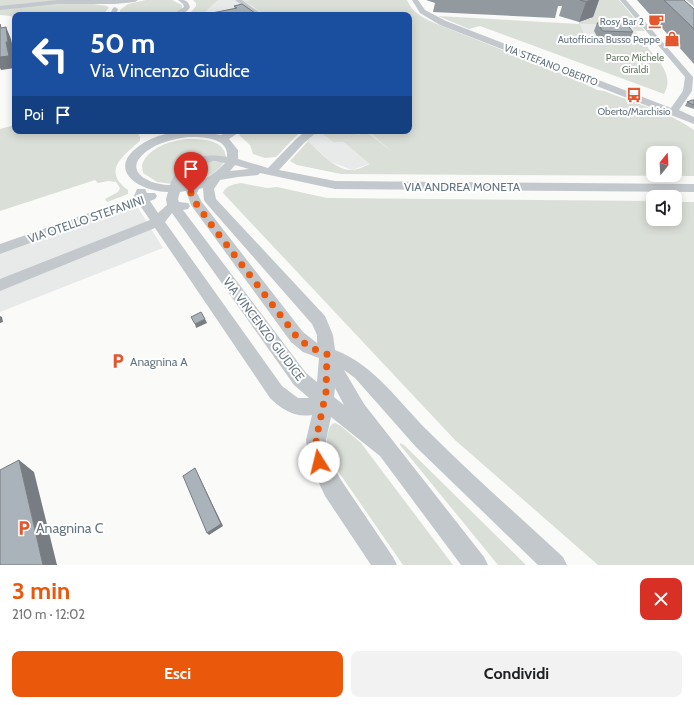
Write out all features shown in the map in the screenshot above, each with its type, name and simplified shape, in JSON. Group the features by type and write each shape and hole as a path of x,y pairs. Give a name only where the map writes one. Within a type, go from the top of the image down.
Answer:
{"street":[{"path":"0,8 57,2 135,0"},
{"path":"100,2 111,4 116,12 122,4 135,0"},
{"path":"180,12 187,7 186,3 181,0"},
{"path":"238,0 256,12"},
{"name":"VIA STEFANO OBERTO","path":"415,0 423,12 443,23 665,110 673,111 692,121"},
{"path":"623,0 689,77 690,84 688,91 673,111"},
{"path":"682,0 694,11"},
{"path":"689,0 694,4"},
{"path":"150,134 150,140 134,158 131,168 134,177 158,221 276,392 287,402 298,407 308,408 325,401"},
{"path":"144,148 167,138 184,134 204,134 222,139 232,148 233,158 215,178"},
{"path":"222,139 231,134"},
{"path":"274,168 307,134"},
{"path":"174,206 172,199 174,189 181,172 193,163 214,158 233,158"},
{"name":"VIA ANDREA MONETA","path":"233,158 335,181 389,188"},
{"name":"VIA ANDREA MONETA","path":"233,158 253,168 332,185 389,188 694,188"},
{"name":"VIA ANDREA MONETA","path":"215,178 238,173 330,192 389,188"},
{"name":"VIA OTELLO STEFANINI","path":"0,249 143,192 194,186 215,178"},
{"name":"VIA VINCENZO GIUDICE","path":"215,178 208,189 210,200 295,293 318,321 325,335 327,354 343,387 385,448 476,565"},
{"name":"VIA ANDREA MONETA","path":"414,188 694,184"},
{"name":"VIA VINCENZO GIUDICE","path":"194,186 191,193 201,210 297,337 309,347 349,364 361,373 423,440 555,565"},
{"name":"VIA ANDREA MONETA","path":"414,188 694,192"},
{"name":"VIA ANDREA MONETA","path":"414,188 694,195"},
{"name":"VIA OTELLO STEFANINI","path":"0,244 134,197 143,192"},
{"path":"0,285 158,221 166,210 174,206 187,206 201,210"},
{"name":"VIA VINCENZO GIUDICE","path":"174,206 304,384 385,448"},
{"path":"327,354 325,401 317,434 316,446 319,462 325,476 385,565"}],"shaded area":[{"path":"218,0 248,0 244,2 260,12 205,12"},
{"path":"580,24 632,26 645,44 587,41"},
{"path":"300,134 372,134 396,155 352,170 331,162"},
{"path":"137,206 163,248 0,312 0,254"}],"green space":[{"path":"0,0 61,0 0,7"},
{"path":"146,0 172,0 182,5 182,8 176,12 120,12 120,10 128,4"},
{"path":"193,0 218,0 205,12 190,12 196,6 196,3"},
{"path":"407,0 412,9 432,22 573,78 597,90 604,91 651,108 685,124 694,130 694,176 682,176 682,146 646,146 646,176 341,174 297,165 290,161 308,141 334,164 346,169 359,169 370,164 344,142 333,142 323,134 369,134 391,151 372,134 412,134 412,12 260,12 244,1"},
{"name":"Parco Michele Giraldi","path":"568,0 619,0 645,31 635,31 632,26 580,24 587,41 645,44 666,74 667,87 664,94 480,26 469,29 438,16 579,24 579,22 592,18"},
{"path":"51,3 87,3 107,6 109,8 106,12 12,12 12,17 0,15 0,10"},
{"path":"12,126 12,134 138,134 140,141 122,158 116,170 116,176 120,183 128,190 128,194 107,202 105,199 118,192 120,188 116,182 108,181 98,183 95,180 0,211 0,129"},
{"path":"298,134 276,157 265,158 253,154 250,145 239,135"},
{"path":"187,139 199,139 216,143 224,151 226,157 201,160 187,164 176,175 173,184 157,182 143,173 142,165 145,159 155,149 167,143"},
{"path":"209,161 224,162 211,175 199,180 181,184 190,168"},
{"path":"241,183 267,188 277,187 327,198 646,201 646,226 682,226 682,202 694,202 694,565 598,565 455,440 223,193 228,187"},
{"path":"335,423 341,426 361,443 453,565 403,565 331,461 327,446 327,437 329,428"},
{"path":"400,443 404,445 526,565 498,565 400,445"}],"building":[{"path":"580,0 591,0 586,2"},
{"path":"664,0 684,0 694,9 694,29"},
{"path":"242,4 254,12 217,12 237,8 234,6"},
{"path":"597,23 612,23 613,25 619,25 618,24 626,23 633,32 603,31"},
{"path":"0,24 1,28 6,27 8,42 6,42 9,56 0,57"},
{"path":"694,100 694,105 687,102"},
{"path":"201,312 205,319 195,324 191,317"},
{"name":"Anagnina C","path":"19,460 43,565 0,565 0,470"},
{"path":"195,468 221,524 207,533 183,476"}],"place":[{"name":"Rosy Bar 2","path":"656,21"},
{"name":"Autofficina Busso Peppe","path":"672,39"},
{"name":"Oberto/Marchisio","path":"634,95"},
{"name":"Anagnina A","path":"118,361"},
{"name":"Anagnina C","path":"24,528"}],"route":[{"path":"191,193 195,202 213,227 297,337 309,347 327,354 325,401 316,440 319,462"}]}
